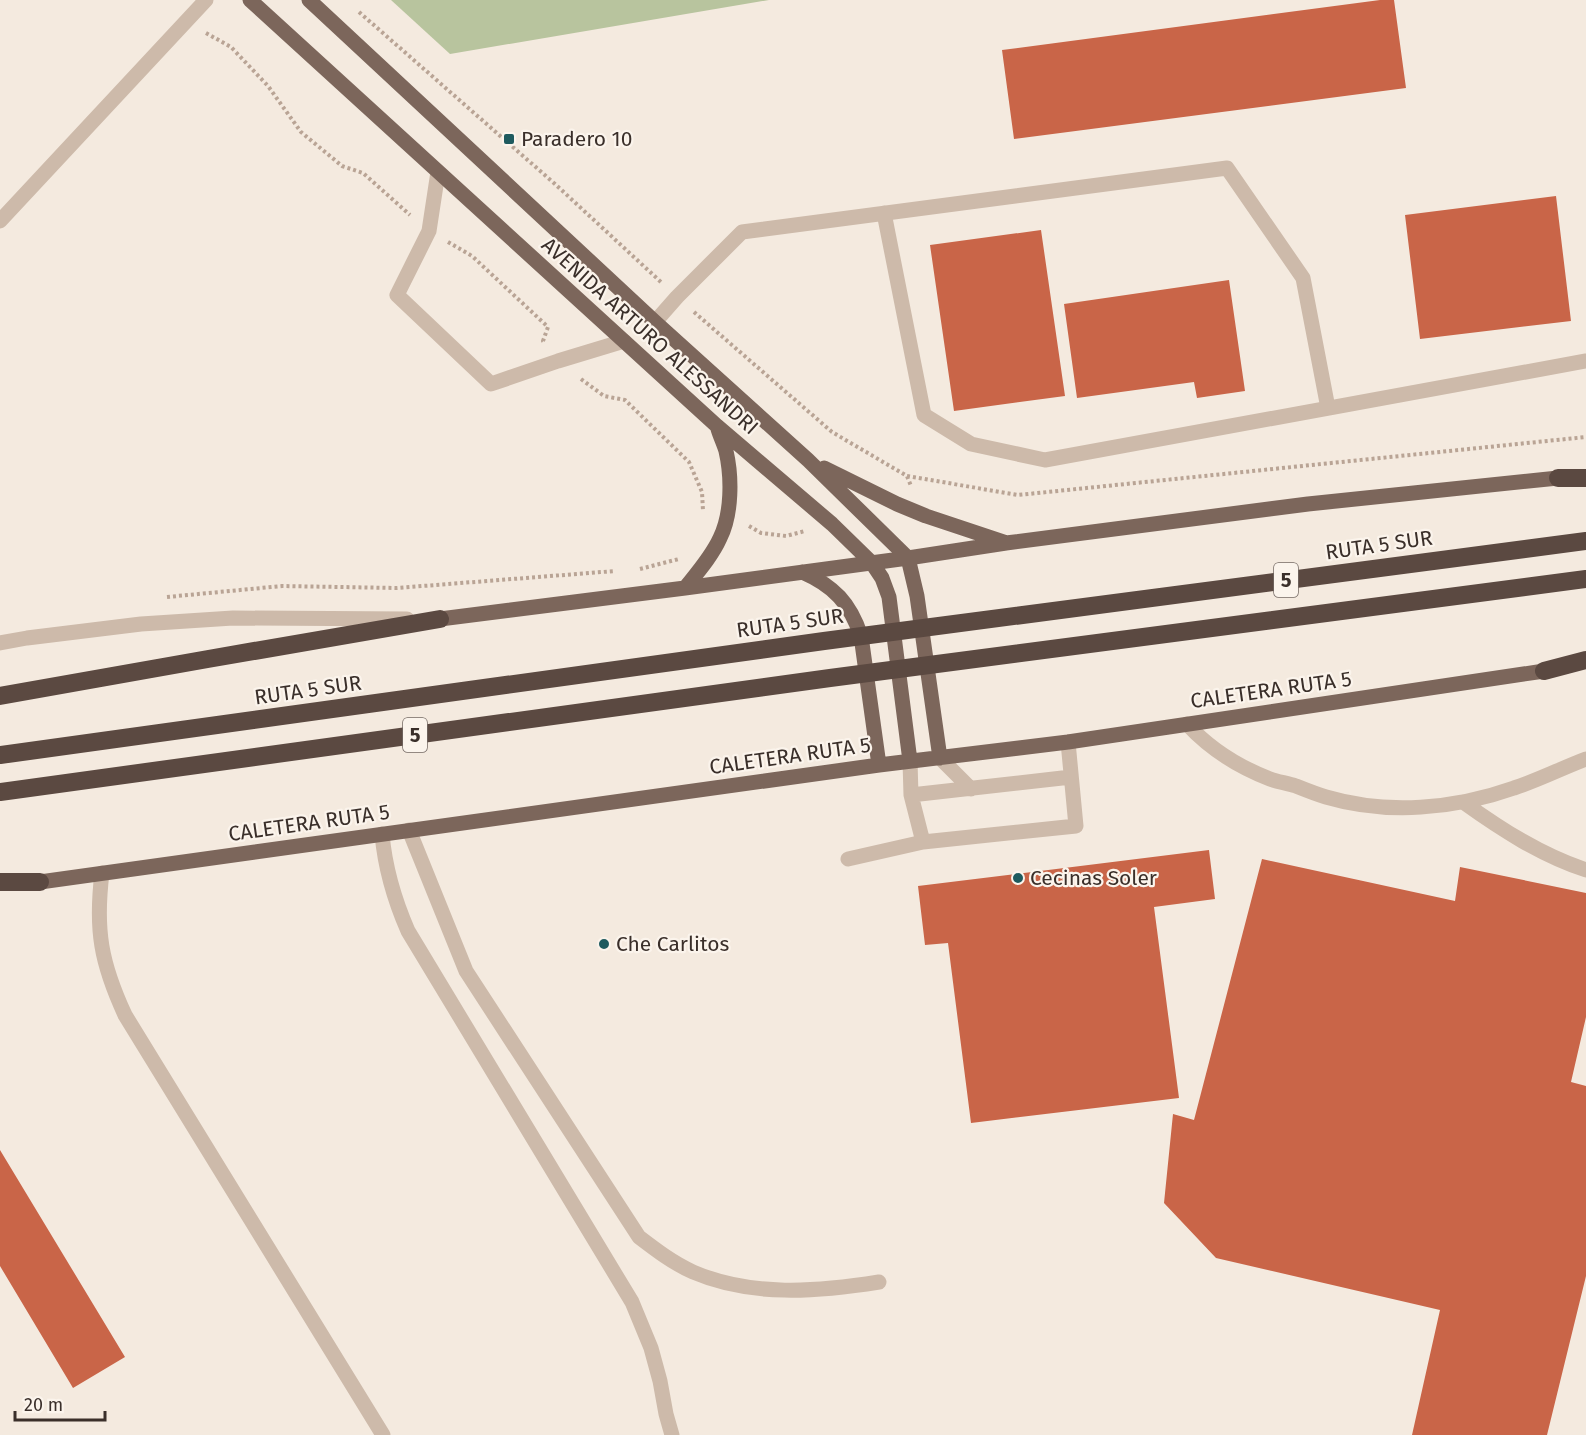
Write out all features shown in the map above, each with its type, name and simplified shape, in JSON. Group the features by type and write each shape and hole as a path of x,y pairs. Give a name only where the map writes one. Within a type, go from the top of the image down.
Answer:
{"highway":[{"path":"1558,478 1586,476"},
{"name":"RUTA 5 SUR","path":"0,755 824,641 1586,541"},
{"name":"5","path":"0,792 830,678 1586,579"},
{"path":"0,696 440,619"},
{"path":"1544,671 1586,660"},
{"path":"0,882 40,882"}],"main road":[{"name":"AVENIDA ARTURO ALESSANDRI","path":"250,0 717,426 832,524 872,563 889,597 910,762"},
{"name":"AVENIDA ARTURO ALESSANDRI","path":"309,0 655,322 808,460 872,520 908,558"},
{"path":"685,588 720,539 728,515 730,490 726,451 717,426"},
{"path":"808,460 862,488 926,516 1006,543"},
{"path":"440,619 1308,504 1558,478"},
{"path":"908,558 917,596 940,758"},
{"path":"802,572 824,583 837,593 855,620 861,636 879,765"},
{"name":"CALETERA RUTA 5","path":"40,882 879,765 1068,742 1544,671"}],"street":[{"path":"0,221 206,0"},
{"path":"655,322 742,232 1227,168 1303,278 1328,408"},
{"path":"438,172 429,231 397,295 491,384 624,341"},
{"path":"884,213 924,415 971,444 1045,460 1586,361"},
{"path":"0,643 141,624 233,618 440,619"},
{"name":"CALETERA RUTA 5","path":"1544,671 1586,667"},
{"path":"1187,724 1199,738 1252,772 1328,797 1364,804 1400,807 1436,806 1463,802 1517,787 1586,759"},
{"path":"848,859 923,842 1076,826 1068,742"},
{"path":"940,758 971,789"},
{"path":"910,762 911,795 923,842"},
{"path":"911,795 1071,777"},
{"path":"1463,802 1516,838 1544,853 1586,870"},
{"path":"409,830 466,971 639,1237 664,1256 691,1271 720,1282 751,1289 783,1291 879,1282"},
{"path":"382,834 389,881 408,931 632,1302 651,1348 672,1435"},
{"path":"102,873 98,904 100,936 105,966 124,1015 383,1435"},
{"name":"CALETERA RUTA 5","path":"0,889 40,882"}],"path":[{"path":"354,8 555,184 677,297 832,432 907,476 1018,495 1586,437"},
{"path":"186,22 231,47 268,86 301,132 342,166 363,173 429,231 472,256 548,327 543,341 558,361 604,396 625,400 689,462 702,492 703,512"},
{"path":"907,476 915,498 926,516"},
{"path":"635,570 685,557"},
{"path":"156,598 282,586 398,588 625,571"}],"green space":[{"path":"391,0 769,0 450,54"}],"building":[{"path":"1394,0 1406,88 1014,139 1002,50"},
{"path":"1556,196 1571,321 1420,339 1405,215"},
{"path":"1041,230 1065,396 954,411 930,245"},
{"path":"1229,280 1245,391 1197,398 1194,382 1077,398 1064,304"},
{"path":"1209,850 1215,899 1154,907 1179,1098 971,1123 948,943 925,945 918,886"},
{"path":"1262,859 1455,901 1460,867 1586,893 1586,1017 1571,1082 1586,1086 1586,1276 1547,1435 1412,1435 1440,1310 1216,1258 1164,1203 1173,1114 1194,1120"},
{"path":"0,1150 125,1357 73,1388 0,1266"}],"place":[{"name":"Paradero 10","path":"509,139"},
{"name":"Cecinas Soler","path":"1018,878"},
{"name":"Che Carlitos","path":"604,944"}]}
